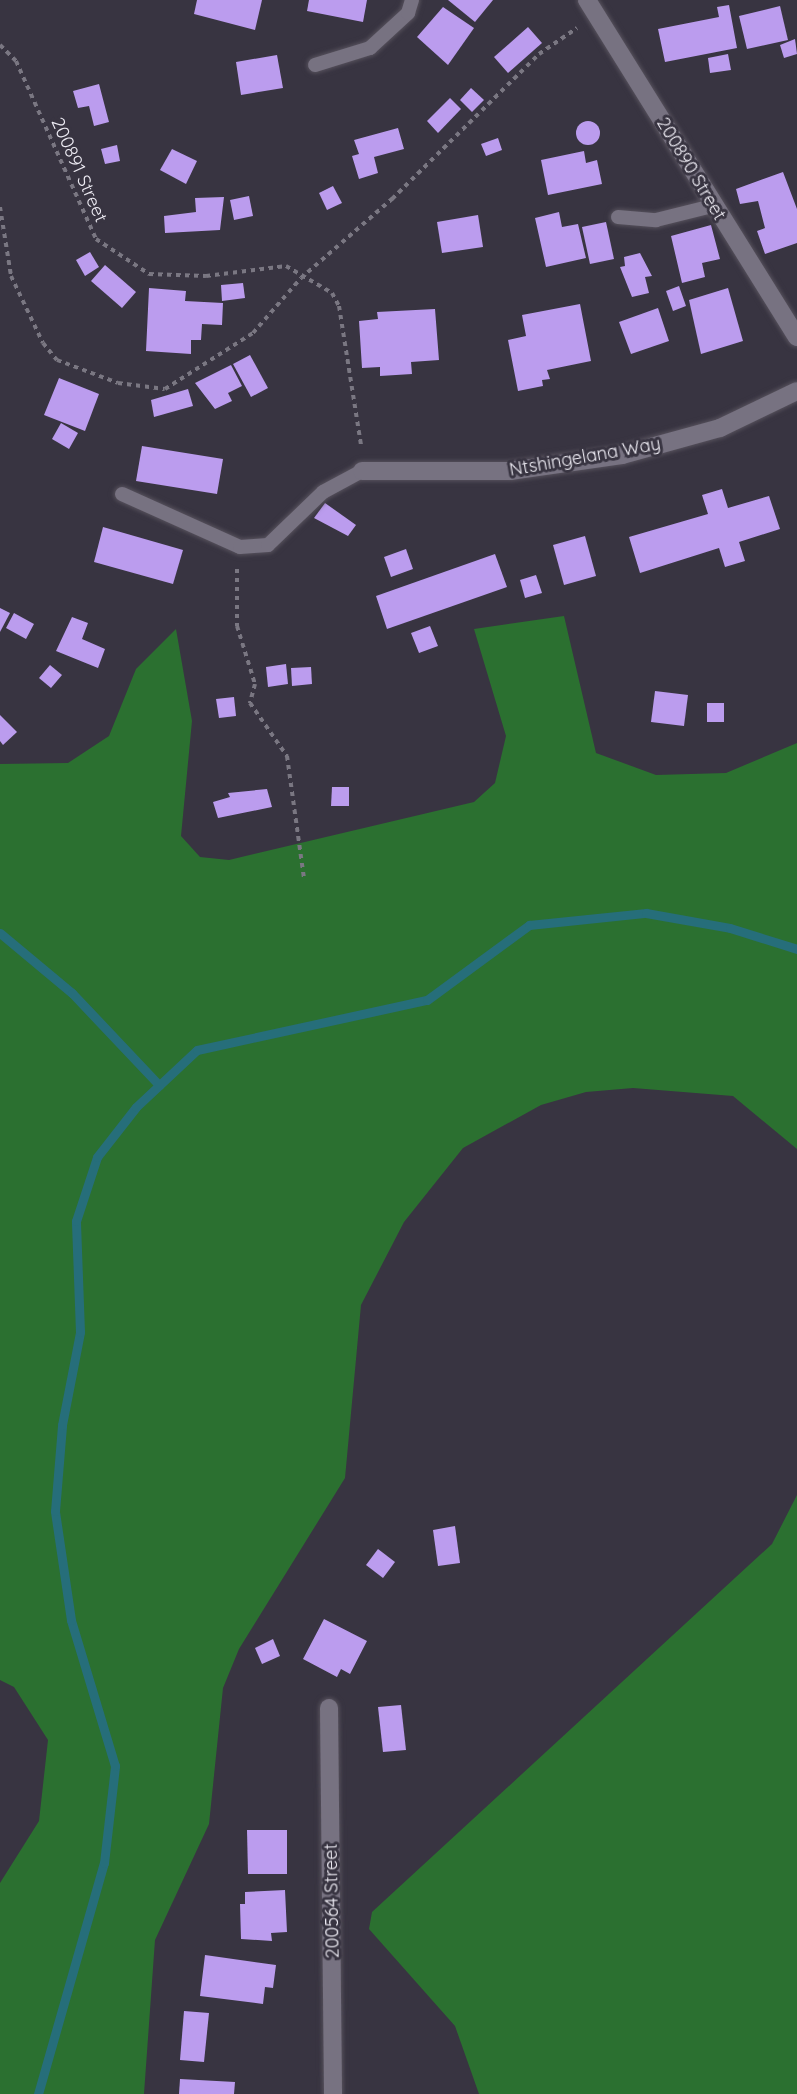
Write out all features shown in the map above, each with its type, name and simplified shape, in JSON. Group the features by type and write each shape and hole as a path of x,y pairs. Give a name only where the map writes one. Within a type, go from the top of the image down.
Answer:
{"street":[{"name":"200890 Street","path":"587,0 712,206 797,337"},
{"name":"Ntshingelana Way","path":"362,471 510,471 622,455 720,428 797,391"},
{"name":"200564 Street","path":"329,1708 333,2094"}],"lane":[{"path":"315,65 370,48 408,13 412,0"},
{"path":"618,217 656,220 712,206"},
{"path":"122,494 240,547 268,545 323,492 362,471"}],"path":[{"path":"0,207 11,276 43,344 57,360 117,383 165,389 178,383 253,333 301,278 392,199 556,39 576,28 604,25"},
{"name":"200891 Street","path":"0,45 16,61 96,240 149,274 206,276 274,265 286,266 301,278 332,292 339,306 362,471"},
{"path":"240,547 236,616 255,684 250,703 287,756 304,878"}],"green space":[{"path":"564,616 596,753 656,775 726,773 797,743 797,1149 733,1096 633,1088 586,1092 541,1105 463,1148 404,1222 361,1305 345,1478 239,1649 223,1688 209,1824 155,1940 144,2094 0,2094 0,1883 39,1821 48,1740 14,1687 0,1680 0,764 68,763 109,736 136,669 176,629 192,721 181,836 200,857 229,860 474,802 495,783 506,736 474,629"},
{"path":"797,1495 797,2094 479,2094 455,2026 369,1929 372,1912 772,1544"}],"building":[{"path":"197,0 262,0 255,30 194,14"},
{"path":"309,0 367,0 363,22 307,11"},
{"path":"448,0 493,0 475,22"},
{"path":"729,5 737,48 665,62 658,29 719,17 717,7"},
{"path":"780,6 788,40 747,49 739,16"},
{"path":"443,7 474,28 448,65 417,37"},
{"path":"528,27 542,43 508,73 494,57"},
{"path":"795,39 797,54 784,58 780,45"},
{"path":"728,54 731,70 710,73 708,58"},
{"path":"277,55 283,88 241,95 236,62"},
{"path":"99,84 109,122 94,126 89,106 78,108 73,91"},
{"path":"471,88 484,100 472,112 460,100"},
{"path":"450,98 461,109 438,133 427,121"},
{"path":"588,121 596,125 600,133 596,141 588,145 580,141 576,133 580,125"},
{"path":"398,128 404,149 374,157 378,173 359,179 352,156 359,154 354,140"},
{"path":"498,138 502,150 486,156 481,144"},
{"path":"117,145 120,161 105,164 101,149"},
{"path":"172,149 197,161 186,184 160,170"},
{"path":"584,151 586,163 597,160 602,184 548,195 541,160"},
{"path":"783,172 797,209 797,243 765,254 757,231 765,228 758,201 740,204 736,189"},
{"path":"333,186 342,203 327,210 319,193"},
{"path":"249,196 253,216 234,220 230,200"},
{"path":"224,197 220,230 165,233 164,216 196,212 195,198"},
{"path":"559,212 562,227 578,224 586,258 546,267 535,218"},
{"path":"478,215 483,247 442,253 437,222"},
{"path":"606,222 614,259 590,264 582,227"},
{"path":"711,225 720,259 702,263 705,277 682,283 671,236"},
{"path":"90,252 99,267 85,276 76,260"},
{"path":"640,253 652,276 645,277 649,293 632,297 620,267 625,266 624,257"},
{"path":"105,265 136,292 122,308 91,281"},
{"path":"243,283 245,298 222,301 221,285"},
{"path":"679,286 686,306 673,311 666,291"},
{"path":"149,288 186,291 185,301 223,303 222,325 202,324 201,340 191,340 191,354 146,351"},
{"path":"728,288 743,341 701,354 689,300"},
{"path":"580,304 591,361 547,370 550,379 542,380 543,386 518,391 508,340 526,336 522,315"},
{"path":"658,308 669,341 631,354 619,322"},
{"path":"435,309 439,360 411,362 412,374 380,376 380,367 362,368 359,321 378,319 377,312"},
{"path":"250,355 268,388 251,397 233,364"},
{"path":"231,365 242,386 228,393 232,401 215,409 195,383"},
{"path":"59,378 99,394 85,431 44,415"},
{"path":"188,389 193,406 154,417 151,400"},
{"path":"61,423 78,433 69,449 52,439"},
{"path":"142,446 223,459 217,494 136,481"},
{"path":"722,489 728,508 769,496 780,529 739,542 745,561 725,567 719,548 640,573 629,537 708,514 702,495"},
{"path":"325,503 356,525 348,536 314,518"},
{"path":"103,527 183,550 173,584 94,562"},
{"path":"585,536 596,576 564,585 553,545"},
{"path":"406,549 413,569 391,577 384,557"},
{"path":"495,554 507,587 387,629 376,596"},
{"path":"536,575 542,593 525,598 520,580"},
{"path":"0,608 10,613 0,632"},
{"path":"14,613 34,624 26,639 6,628"},
{"path":"72,617 88,623 82,639 105,649 98,668 56,651"},
{"path":"430,626 438,646 419,653 411,633"},
{"path":"286,664 288,684 268,687 266,667"},
{"path":"50,665 62,675 51,688 39,678"},
{"path":"311,667 312,684 292,686 291,668"},
{"path":"655,691 688,695 684,726 651,722"},
{"path":"234,697 236,716 219,718 216,699"},
{"path":"707,703 724,703 724,722 707,722"},
{"path":"0,715 17,732 3,745 0,741"},
{"path":"332,787 349,787 349,806 331,806"},
{"path":"267,789 272,807 218,818 213,802 230,797 228,793"},
{"path":"455,1526 460,1563 438,1566 433,1530"},
{"path":"378,1549 395,1562 383,1578 366,1565"},
{"path":"324,1619 367,1641 350,1674 341,1669 337,1677 303,1659"},
{"path":"273,1639 280,1656 262,1664 255,1648"},
{"path":"401,1705 406,1750 383,1752 378,1707"},
{"path":"247,1830 287,1830 287,1874 248,1874"},
{"path":"285,1890 287,1932 271,1933 272,1941 241,1939 240,1904 245,1904 245,1892"},
{"path":"205,1955 276,1965 273,1988 265,1987 263,2004 200,1996"},
{"path":"184,2011 209,2013 204,2062 180,2060"},
{"path":"180,2079 235,2082 234,2094 179,2094"}],"waterway":[{"path":"38,2094 104,1863 115,1766 71,1620 55,1511 62,1425 80,1332 76,1221 97,1157 136,1107 197,1050 427,1000 529,925 646,913 730,928 797,949"},
{"path":"0,933 72,993 159,1085"}]}
